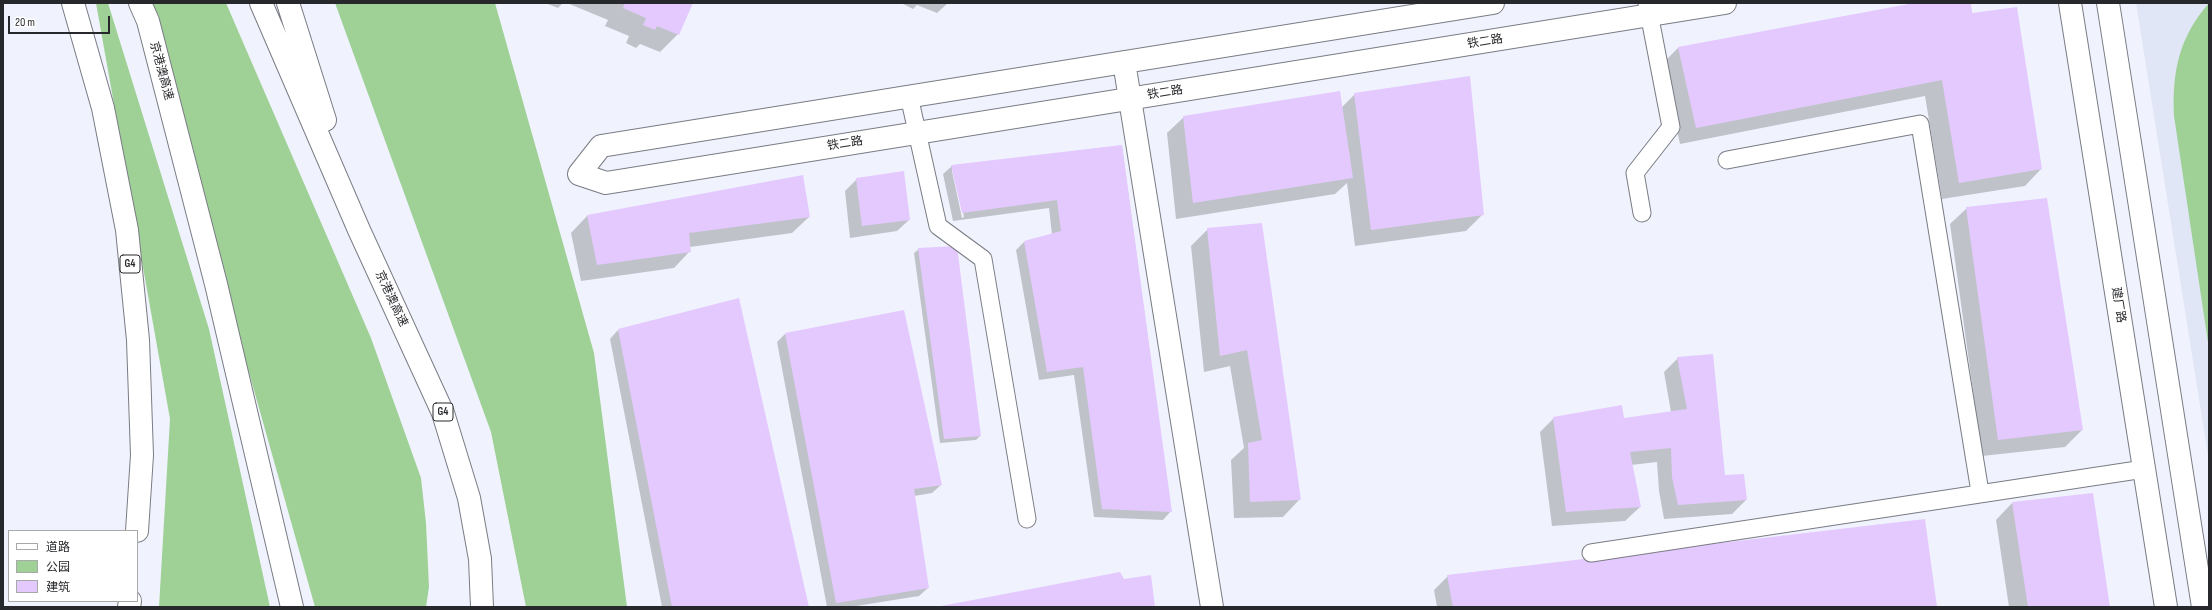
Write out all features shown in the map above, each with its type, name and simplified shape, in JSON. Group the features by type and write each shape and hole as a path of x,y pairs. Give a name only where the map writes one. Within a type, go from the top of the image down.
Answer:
{"main road":[{"name":"G4","path":"74,3 103,108 127,230 138,340 142,455 137,530"},
{"name":"京港澳高速","path":"140,3 148,21 244,402 292,607"},
{"name":"京港澳高速","path":"261,3 359,230 443,413 469,498 480,559 482,607"},
{"path":"288,3 359,230"},
{"path":"908,96 1493,3"},
{"name":"铁二路","path":"908,96 601,146 579,174 606,183 1130,98 1648,9 1725,3"},
{"name":"建厂路","path":"2070,3 2166,607"},
{"path":"2108,3 2204,607"},
{"path":"1124,62 1212,607"}],"lane":[{"path":"1642,213 1635,173 1671,127 1648,9"},
{"path":"908,96 938,226 983,259 1027,519"},
{"path":"1727,160 1920,124 1980,492"},
{"path":"1591,553 1980,492 2144,469"}],"shaded area":[{"path":"2136,3 2209,3 2209,462"}],"green space":[{"path":"96,3 108,3 209,329 270,607 159,607 170,419"},
{"path":"145,3 226,3 371,338 421,478 426,523 429,587 426,607 315,607"},
{"path":"335,3 495,3 594,353 627,607 526,607 491,432"},
{"path":"2209,3 2209,349 2174,116 2174,85 2176,70 2184,42 2199,16"}],"building":[{"path":"625,3 693,3 679,35 657,26 655,30 643,25 646,18 623,8"},
{"path":"1914,3 1971,3 1972,13 2017,7 2042,169 1959,183 1942,80 1696,128 1678,47"},
{"path":"1470,76 1484,215 1371,230 1354,93"},
{"path":"1340,91 1353,178 1193,203 1183,116"},
{"path":"1122,145 1172,512 1102,509 1083,367 1047,372 1024,241 1061,231 1057,200 962,213 951,165"},
{"path":"904,171 910,220 862,226 856,178"},
{"path":"803,175 810,217 689,233 691,252 597,265 587,215"},
{"path":"2047,198 2083,430 1998,440 1966,207"},
{"path":"1262,223 1301,500 1250,502 1248,443 1262,440 1247,350 1220,356 1207,228"},
{"path":"957,246 981,436 944,439 918,248"},
{"path":"739,298 809,607 672,607 618,329"},
{"path":"904,310 942,485 914,489 929,588 836,603 785,333"},
{"path":"1713,354 1725,475 1744,474 1747,500 1678,505 1672,477 1671,448 1630,452 1641,507 1566,512 1553,417 1622,405 1624,418 1687,409 1677,357"},
{"path":"2093,493 2110,607 2028,607 2012,502"},
{"path":"1925,519 1937,607 1453,607 1447,575"},
{"path":"1120,572 1124,579 1151,575 1155,607 936,607"}]}
